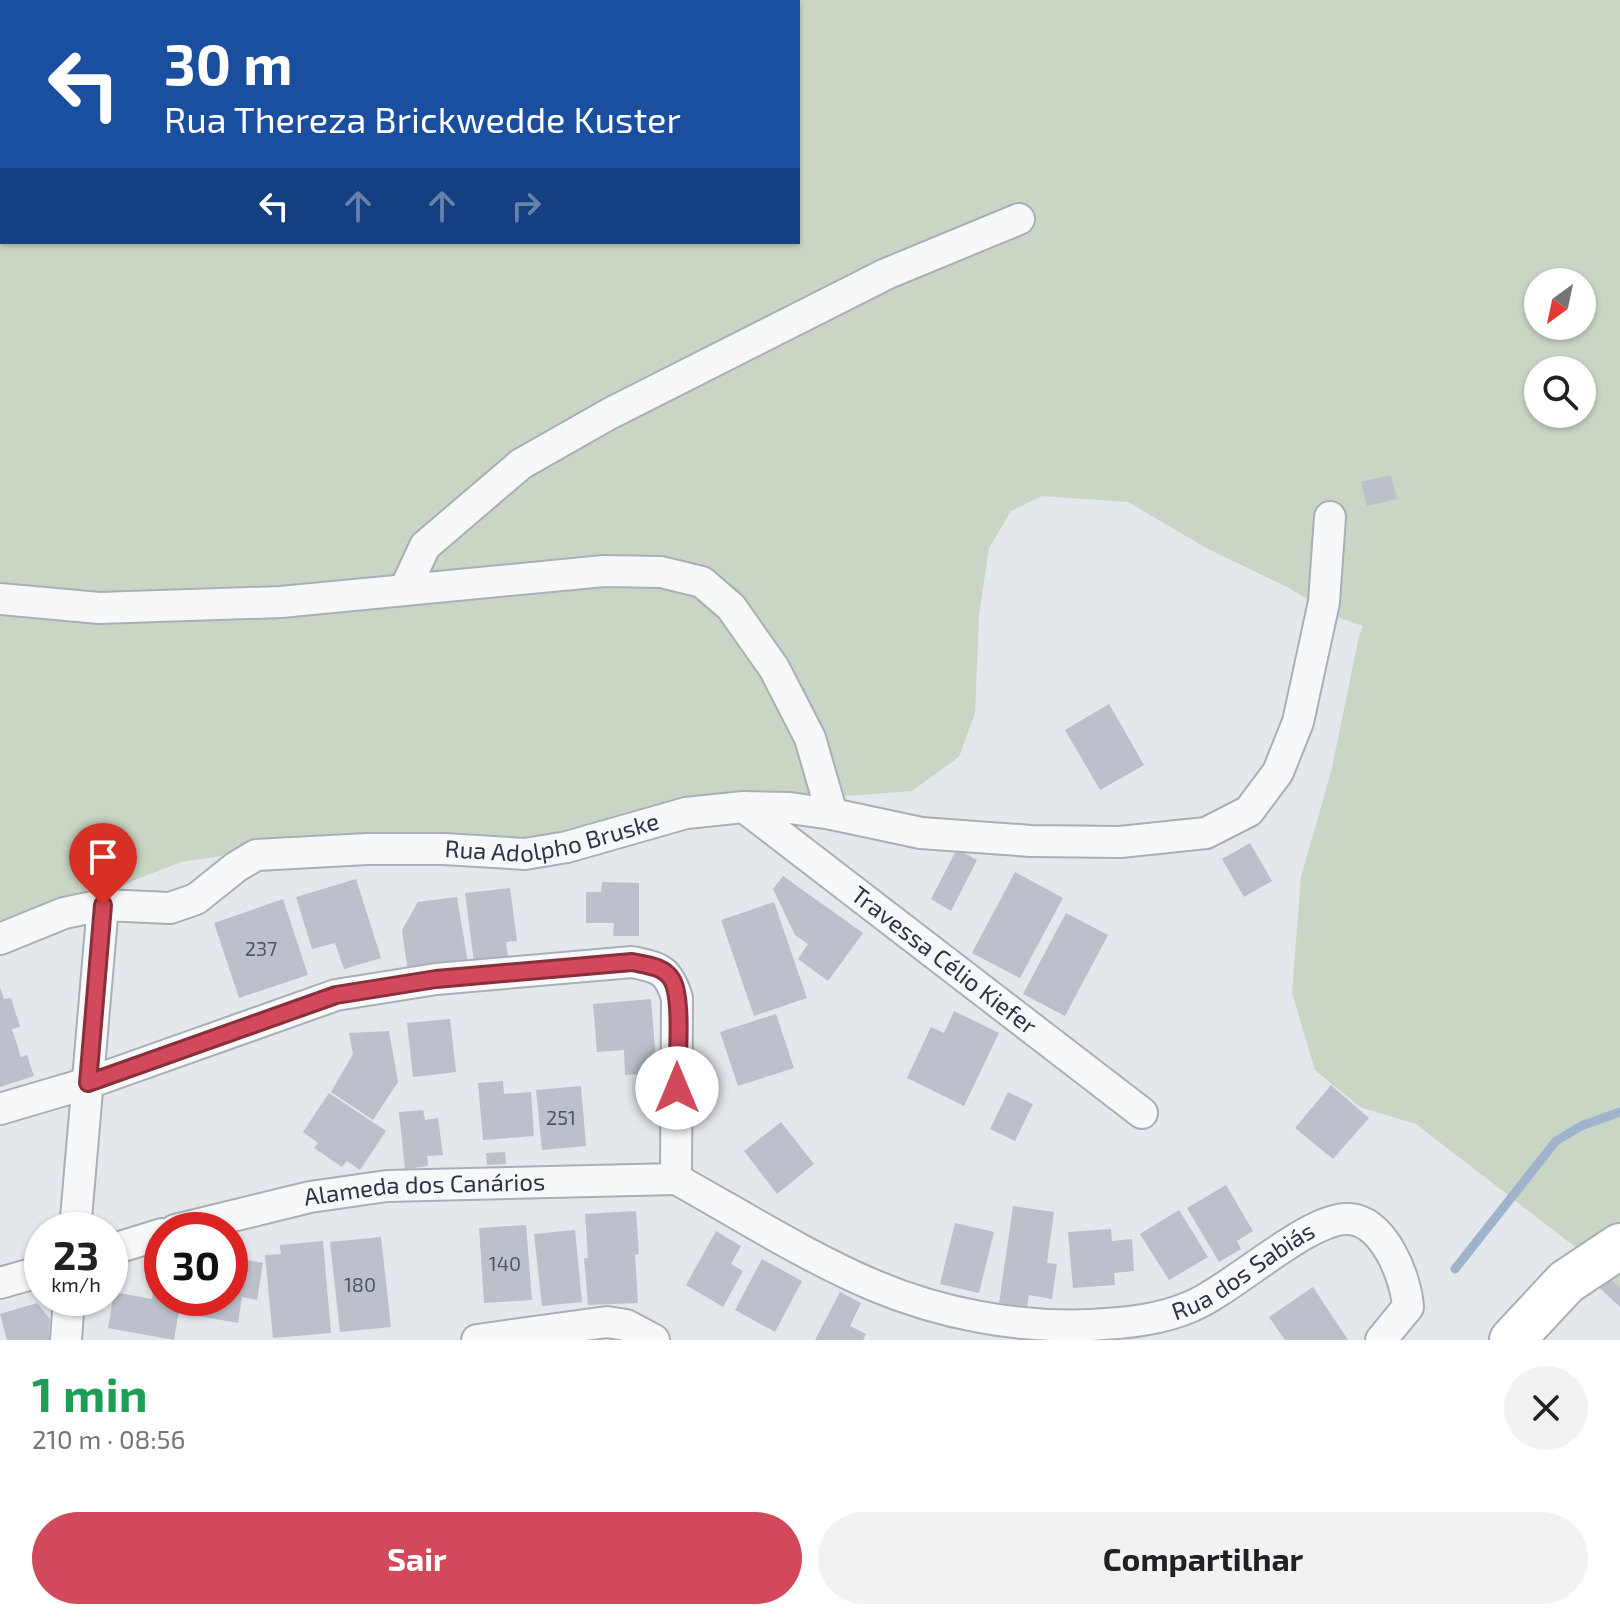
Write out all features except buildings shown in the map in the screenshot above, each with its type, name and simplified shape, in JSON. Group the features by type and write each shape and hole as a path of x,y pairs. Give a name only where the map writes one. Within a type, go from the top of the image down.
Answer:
{"main road":[{"path":"1512,1340 1566,1282 1620,1246"}],"street":[{"path":"405,589 425,546 521,464 609,414 886,274 1019,219"},
{"name":"Rua Adolpho Bruske","path":"0,939 64,913 103,905 170,908 196,899 256,855 367,849 444,849 525,854 567,847 686,813 744,807 790,808 832,814 921,833 1031,841 1120,842 1206,833 1249,811 1278,772 1298,722 1324,602 1330,517"},
{"path":"0,599 99,608 281,602 604,571 661,572 702,582 731,607 774,668 810,738 832,814"},
{"name":"Travessa Célio Kiefer","path":"744,807 1142,1113"},
{"path":"77,1212 103,905"},
{"path":"0,1109 88,1083 336,995 436,979 632,962 657,967 671,978 677,998 676,1179"},
{"name":"Alameda dos Canários","path":"248,1212 310,1197 387,1186 676,1179"},
{"name":"Rua dos Sabiás","path":"676,1179 874,1286 944,1308 1013,1323 1075,1326 1130,1323 1191,1307 1230,1286 1309,1230 1347,1218 1369,1225 1391,1252 1407,1286 1408,1307 1381,1340"},
{"path":"0,1283 24,1276"},
{"path":"66,1340 68,1316"},
{"path":"477,1340 607,1322 626,1325 654,1340"}],"green space":[{"path":"800,0 1620,0 1620,1292 1596,1263 1416,1124 1360,1107 1315,1070 1292,993 1301,877 1332,768 1363,626 1340,618 1287,587 1208,549 1128,502 1042,496 1011,511 989,548 979,615 975,713 959,757 912,791 717,806 628,837 235,854 181,862 132,881 100,901 8,921 0,920 0,244 800,244"}],"waterway":[{"path":"1455,1269 1556,1141 1581,1126 1620,1112"}],"route":[{"path":"103,905 88,1083 336,995 436,979 632,962 657,967 671,978 677,998 677,1088"}]}
